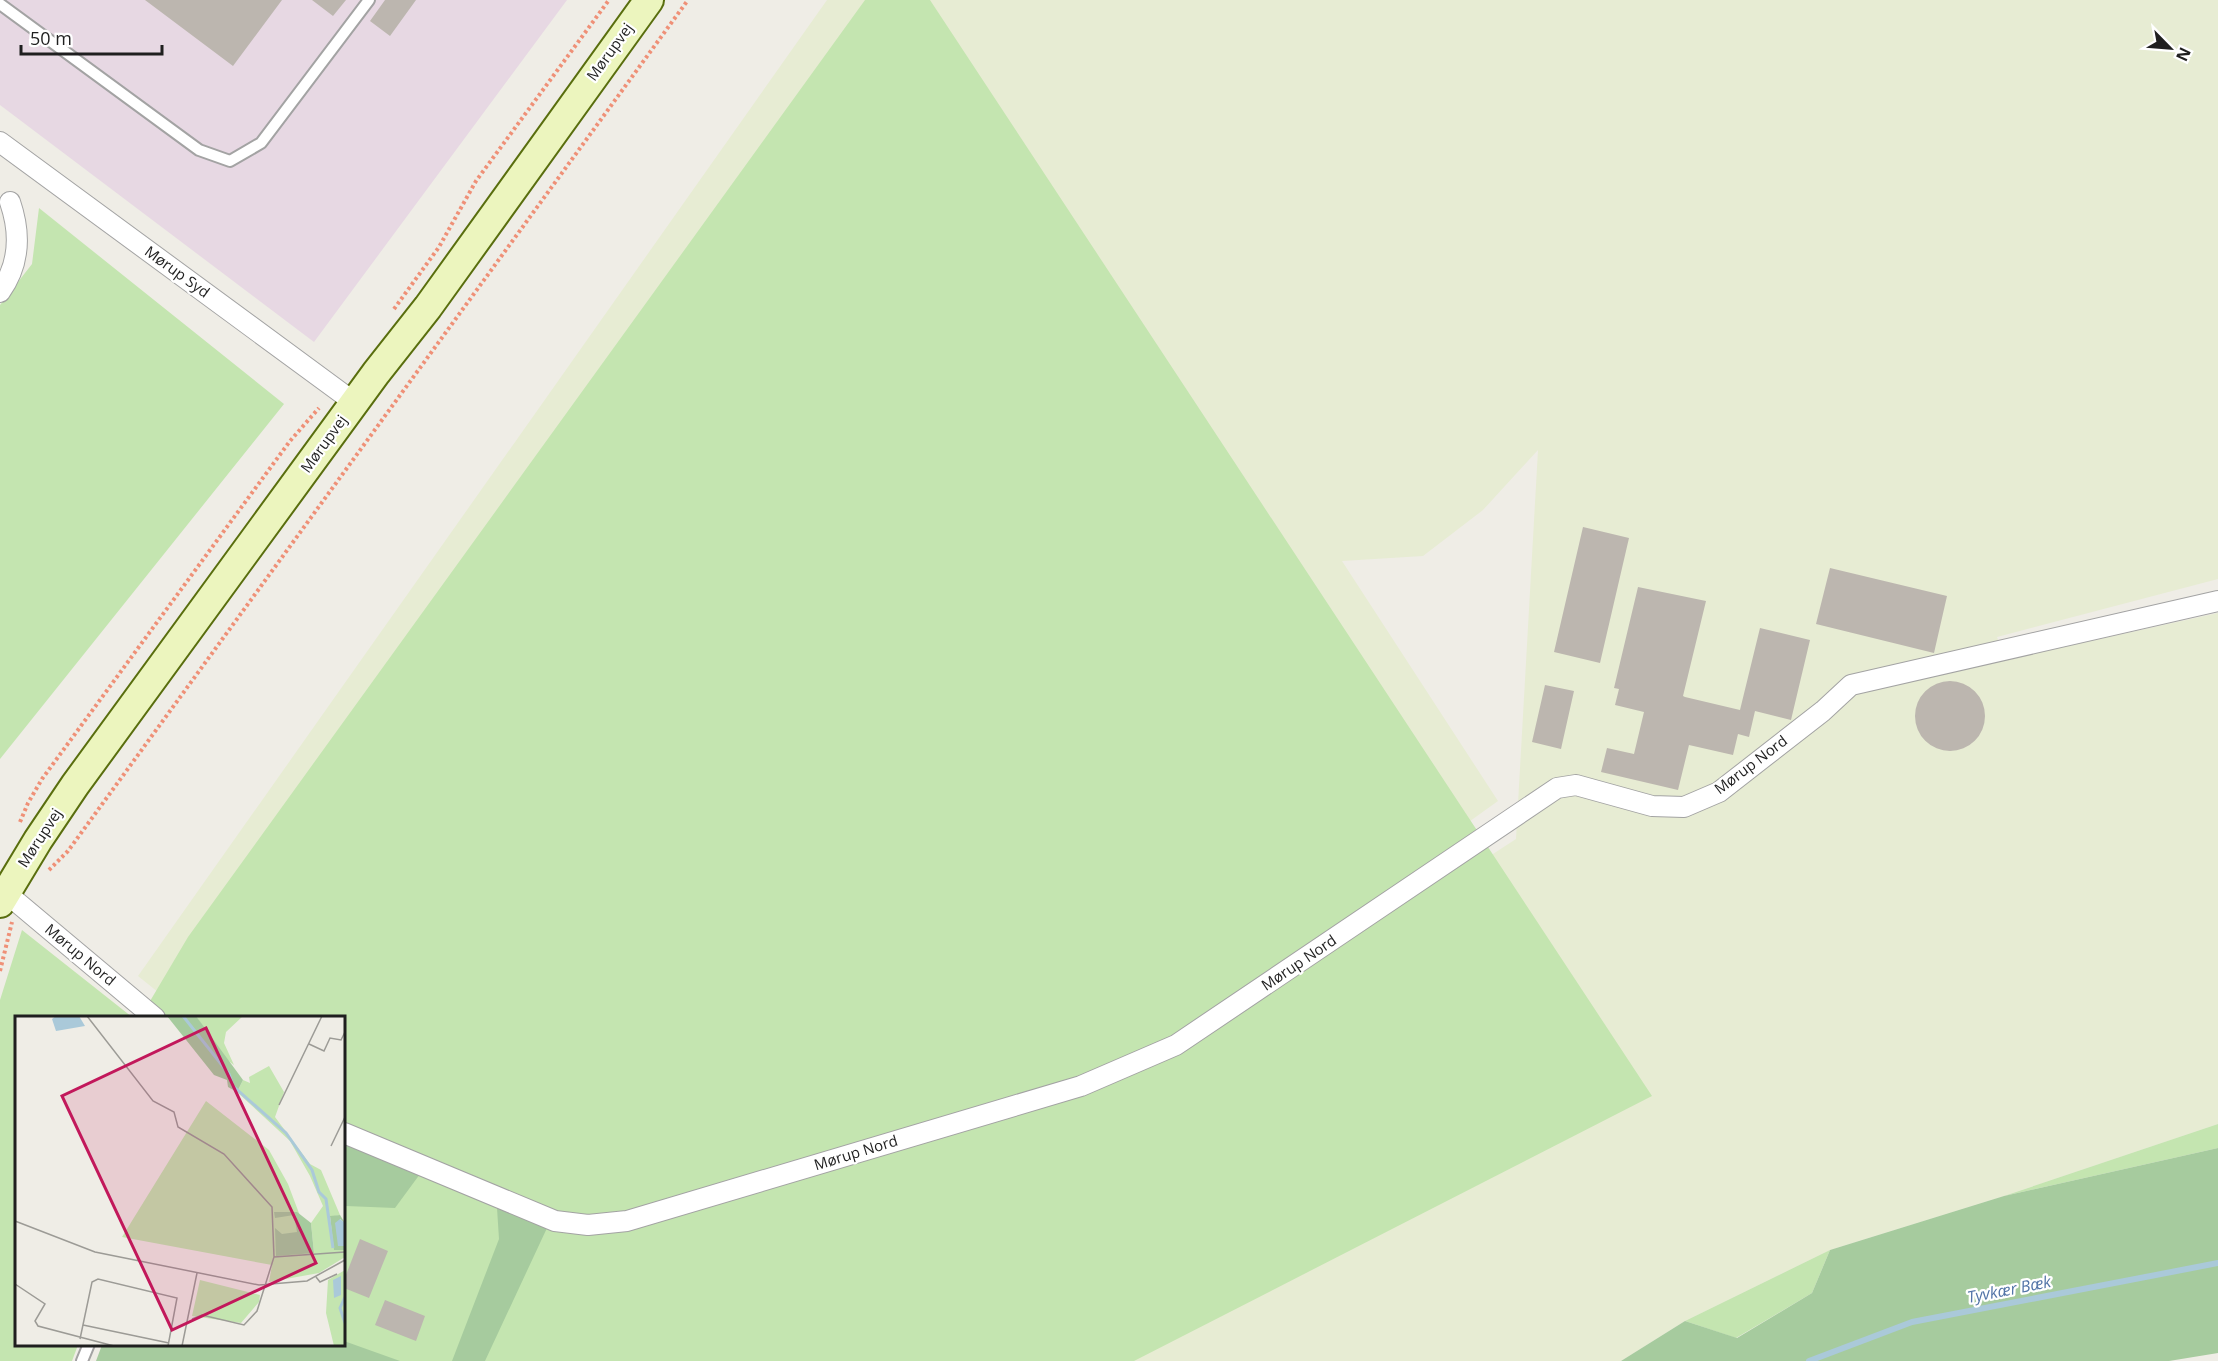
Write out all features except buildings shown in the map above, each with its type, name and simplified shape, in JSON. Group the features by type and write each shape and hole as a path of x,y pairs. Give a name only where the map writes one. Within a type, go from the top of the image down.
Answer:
{"street":[{"name":"Mørupvej","path":"6,897 38,840 75,785 345,395 428,307 649,0"},
{"name":"Mørup Syd","path":"0,142 345,395"},
{"path":"0,292 11,275 17,249 18,231 10,202"},
{"name":"Mørup Nord","path":"345,1133 555,1221 588,1225 627,1221 1082,1086 1176,1045 1557,788 1576,785 1652,806 1684,807 1719,792 1823,711 1851,685 2218,601"},
{"name":"Mørup Nord","path":"6,897 154,1016"}],"lane":[{"path":"0,4 199,150 230,161 261,143 369,0"},
{"path":"82,1361 88,1346"}],"path":[{"path":"393,310 439,247 476,181 609,0"},
{"path":"48,870 68,851 688,0"},
{"path":"20,823 42,779 290,441 345,395"},
{"path":"0,971 5,946 6,897"}],"shaded area":[{"path":"0,0 567,0 314,342 0,105"}],"green space":[{"path":"827,0 2218,0 2218,579 1997,637 2005,660 2218,613 2218,1124 2004,1196 1830,1250 1685,1321 1621,1361 485,1361 1193,1049 1516,839 1538,450 1483,510 1423,556 1342,561 1498,801 1183,1027 188,1016 138,976"},
{"path":"865,0 930,0 1652,1096 1134,1361 219,1361 329,1346 345,1346 345,1016 141,1016 188,937"},
{"path":"39,208 284,404 0,759 0,305 32,264"},
{"path":"22,930 131,1016 15,1016 15,1346 78,1346 72,1361 0,1361 0,1000"},
{"path":"2218,1124 2218,1148 2004,1196"},
{"path":"345,1142 420,1174 395,1208 346,1206 345,1209"},
{"path":"2218,1148 2218,1353 2169,1361 1621,1361 1685,1321 1737,1338 1812,1293 1830,1250 2004,1196"},
{"path":"497,1208 547,1228 485,1361 452,1361 499,1239"},
{"path":"1830,1250 1812,1293 1736,1338 1685,1321"},
{"path":"345,1341 400,1361 96,1361 102,1346 345,1346"}],"waterway":[{"name":"Tyvkær Bæk","path":"1809,1361 1912,1322 2218,1263"}]}
